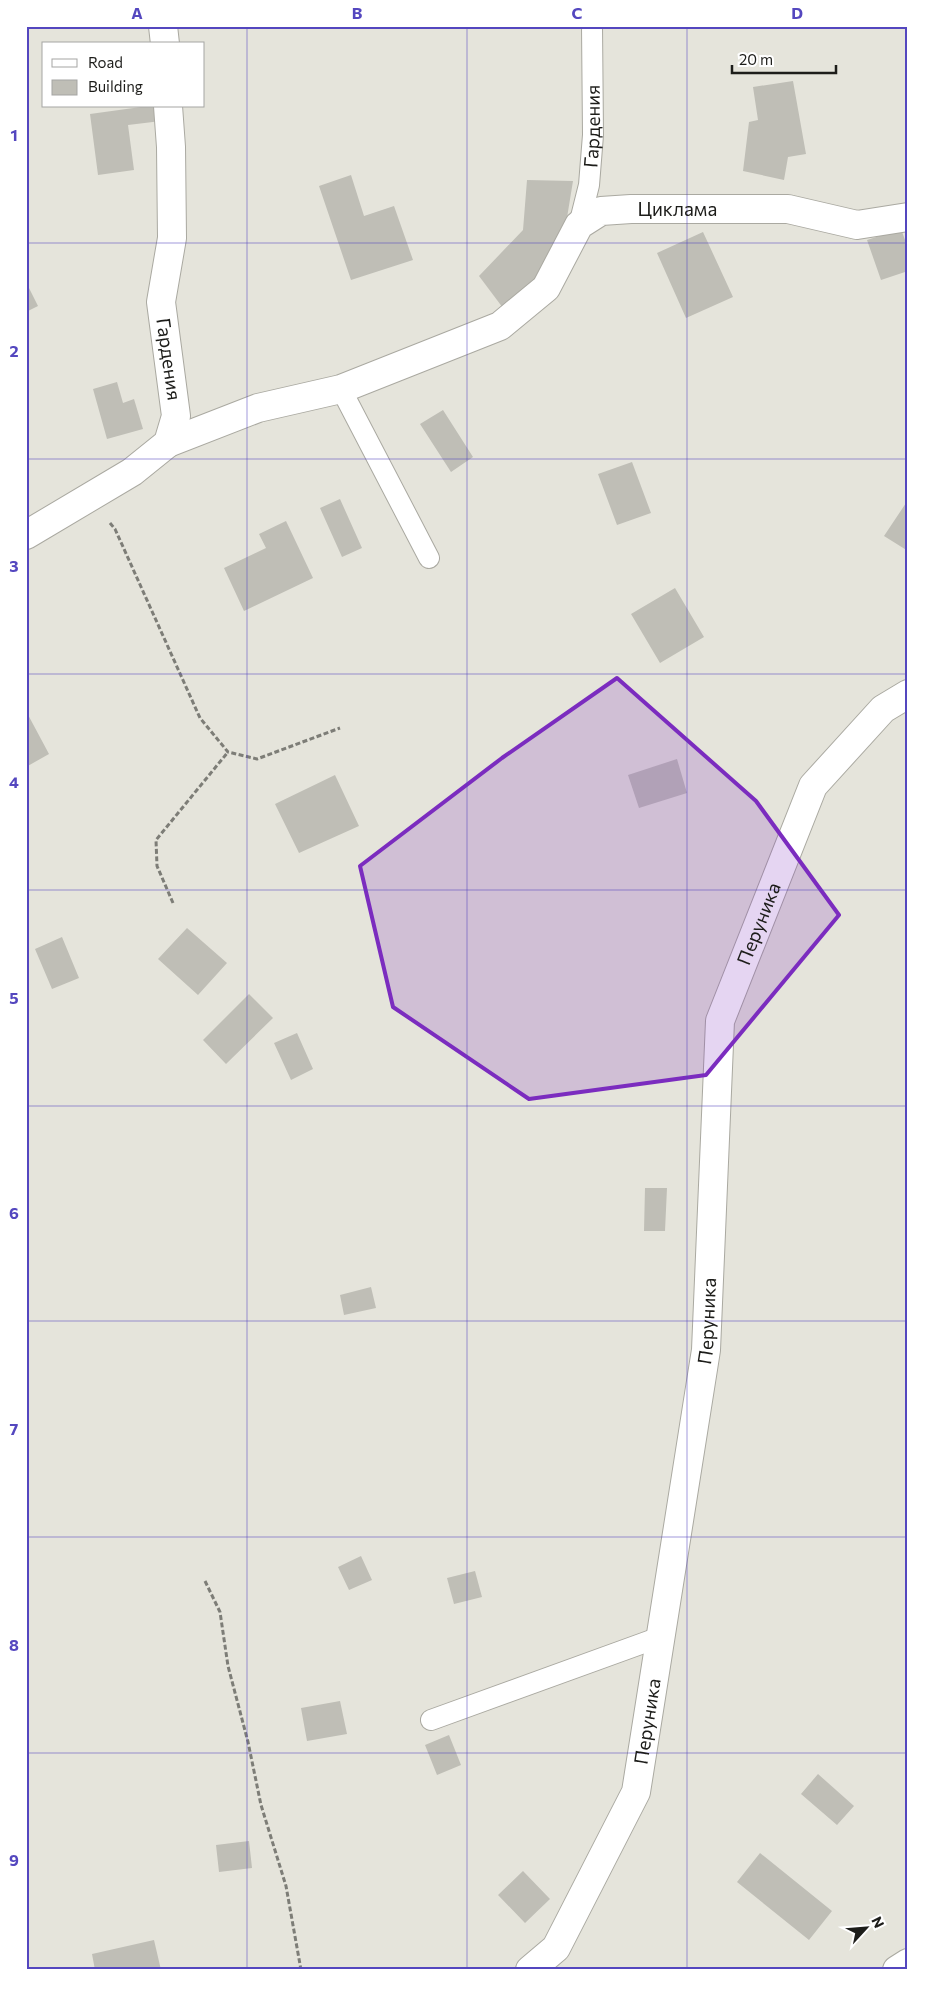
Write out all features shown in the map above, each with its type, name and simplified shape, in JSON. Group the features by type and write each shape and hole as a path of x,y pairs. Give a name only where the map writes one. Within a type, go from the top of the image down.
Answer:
{"street":[{"path":"164,26 164,42"},
{"name":"Гардения","path":"168,108 171,147 172,238 161,302 176,416 168,443"},
{"name":"Циклама","path":"579,224 601,211 631,209 788,209 857,226 908,217"},
{"path":"26,535 132,472 168,443 258,408 341,390 500,326 546,288 579,224"},
{"name":"Перуника","path":"530,1970 556,1948 636,1792 706,1350 720,1021 813,786 883,709 908,694"},
{"path":"897,1970 908,1963"}],"lane":[{"name":"Гардения","path":"579,224 589,185 593,135 592,26"},
{"path":"341,390 429,558"},
{"path":"432,1720 660,1637"}],"path":[{"path":"90,496 115,529 200,718 228,752 258,759 340,728"},
{"path":"173,903 157,866 156,840 228,752"},
{"path":"205,1581 220,1612 228,1666 248,1742 261,1805 286,1886 301,1970"}],"highlighted area":[{"path":"617,678 756,801 839,915 706,1075 529,1099 393,1007 360,866 502,758"}],"building":[{"path":"793,81 806,154 788,157 784,180 743,171 749,122 758,120 753,87"},
{"path":"134,108 159,108 161,121 128,125 134,170 98,175 90,114"},
{"path":"351,175 364,216 394,206 413,260 351,280 319,186"},
{"path":"527,180 573,181 564,236 533,282 503,308 479,276 523,230"},
{"path":"901,229 908,248 908,271 881,280 867,240"},
{"path":"703,232 733,297 686,318 657,253"},
{"path":"26,282 38,306 26,312"},
{"path":"117,382 123,403 134,399 143,429 107,439 93,389"},
{"path":"443,410 473,457 451,472 420,424"},
{"path":"632,462 651,513 617,525 598,474"},
{"path":"340,499 362,548 342,557 320,508"},
{"path":"906,503 908,504 908,551 884,536"},
{"path":"286,521 313,578 244,611 224,568 266,548 259,534"},
{"path":"675,588 704,637 660,663 631,614"},
{"path":"26,711 49,754 26,767"},
{"path":"677,759 687,793 639,808 628,775"},
{"path":"335,775 359,826 299,853 275,804"},
{"path":"187,928 227,963 198,995 158,959"},
{"path":"62,937 79,978 52,989 35,949"},
{"path":"249,994 273,1018 226,1064 203,1040"},
{"path":"297,1033 313,1069 291,1080 274,1043"},
{"path":"645,1188 667,1188 665,1231 644,1231"},
{"path":"371,1287 376,1308 344,1315 340,1295"},
{"path":"361,1556 372,1580 349,1590 338,1567"},
{"path":"475,1571 482,1597 454,1604 447,1578"},
{"path":"340,1701 347,1734 307,1741 301,1708"},
{"path":"449,1735 461,1765 437,1775 425,1745"},
{"path":"818,1774 854,1806 837,1825 801,1794"},
{"path":"249,1841 252,1868 219,1872 216,1845"},
{"path":"760,1853 832,1911 809,1940 737,1882"},
{"path":"523,1871 550,1899 525,1923 498,1895"},
{"path":"154,1940 161,1970 95,1970 92,1954"}]}
